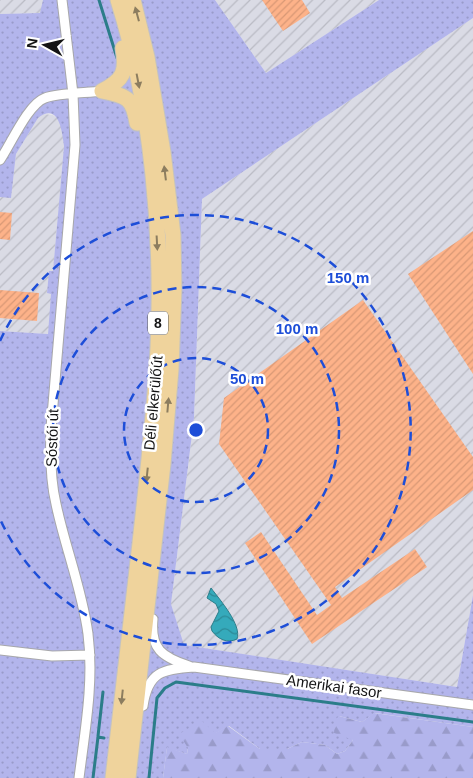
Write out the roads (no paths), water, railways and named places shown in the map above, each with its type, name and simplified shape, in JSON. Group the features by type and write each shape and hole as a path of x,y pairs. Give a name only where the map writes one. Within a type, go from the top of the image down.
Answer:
{"main road":[{"path":"102,91 118,81 124,69 125,63 119,30 124,3"},
{"name":"Déli elkerülőút","path":"113,778 149,462 158,348 158,252 151,161 124,3"},
{"name":"Déli elkerülőút","path":"124,3 147,57 156,106 172,235 174,289 171,369 163,464 128,778"},
{"path":"102,91 121,96 132,104 135,109 141,145 151,161"}],"street":[{"name":"Sóstói út","path":"62,0 73,94 75,146 50,428 50,458 55,503 84,610 90,655 90,693 79,778"},
{"path":"0,160 30,111 39,101 52,96 102,91"},
{"path":"152,558 155,601 153,639 160,652 194,667"},
{"path":"0,650 52,656 90,655"},
{"path":"131,758 142,715 144,696 151,680 156,675 168,670 194,667"},
{"name":"Amerikai fasor","path":"194,667 473,705"}],"water":[{"path":"211,588 233,620 238,633 237,639 223,640 212,631 211,627 219,611 216,604 207,598"}],"waterway":[{"path":"99,0 117,58"},
{"path":"149,778 157,698 165,688 176,682 473,722"},
{"path":"98,736 103,692"},
{"path":"93,778 98,737 104,738"}]}
